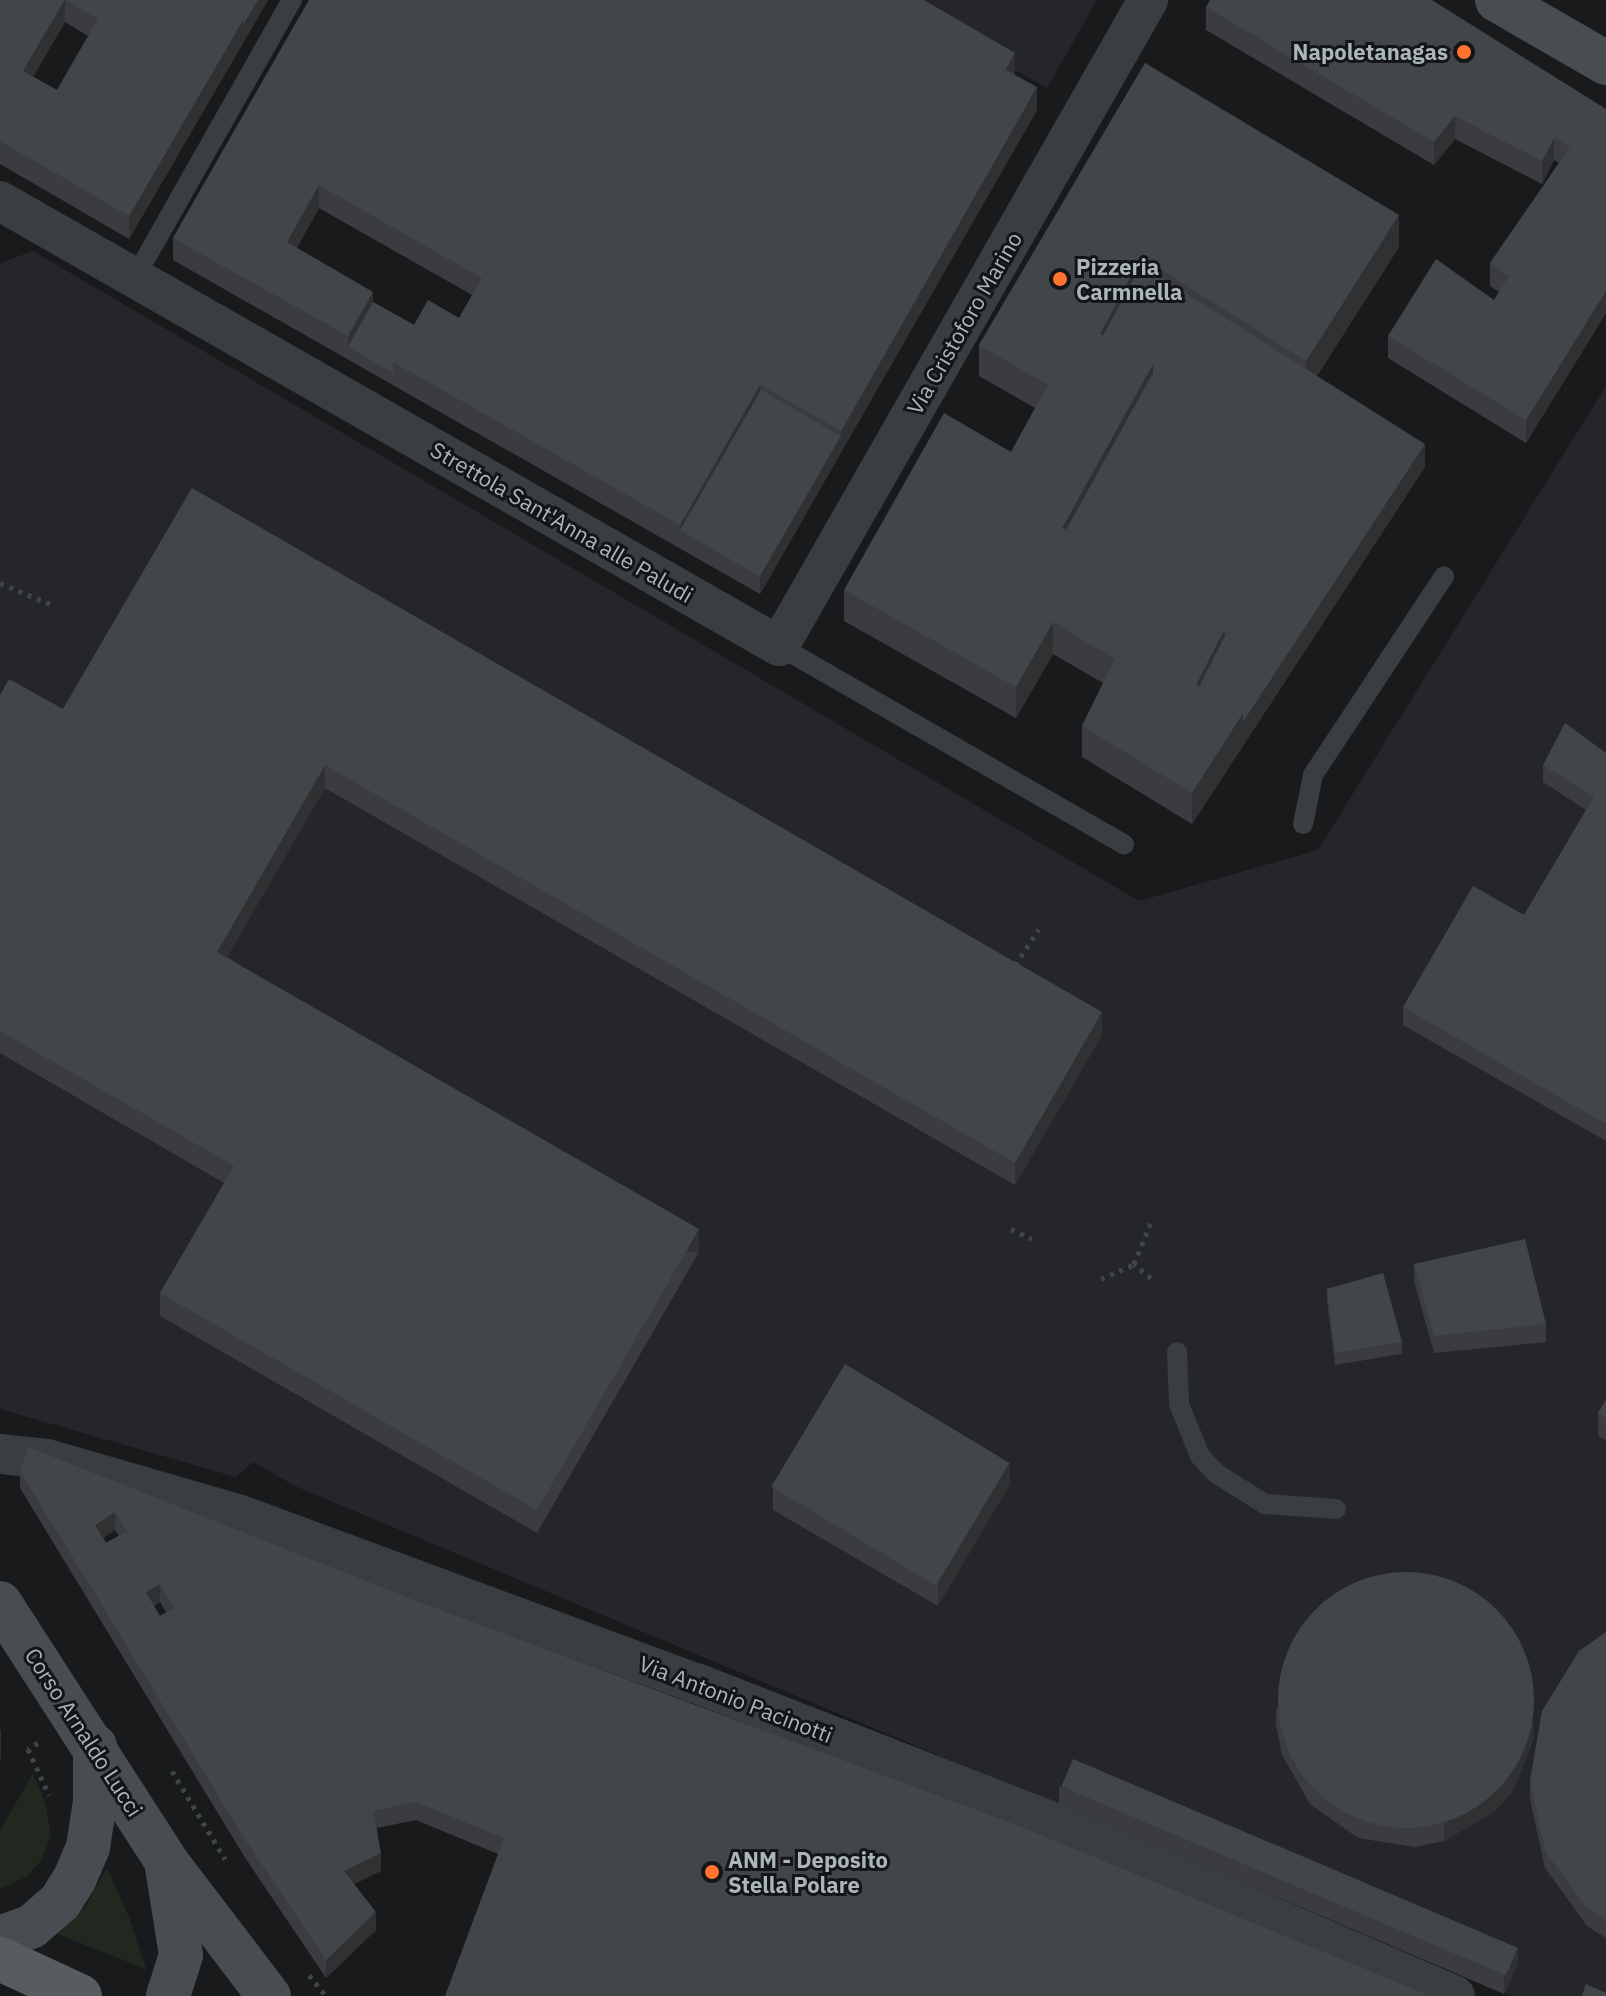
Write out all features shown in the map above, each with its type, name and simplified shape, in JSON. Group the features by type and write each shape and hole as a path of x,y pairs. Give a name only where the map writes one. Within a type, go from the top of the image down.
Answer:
{"main road":[{"path":"1497,0 1606,63"},
{"name":"Corso Arnaldo Lucci","path":"0,1603 95,1746 166,1861 269,1996"},
{"path":"0,1938 31,1927 60,1902 75,1878 88,1847 95,1801 95,1746"},
{"name":"Corso Arnaldo Lucci","path":"166,1861 181,1955 168,1996"},
{"path":"0,1959 80,1996"}],"street":[{"name":"Via Cristoforo Marino","path":"779,646 1148,0"},
{"name":"Strettola Sant'Anna alle Paludi","path":"0,201 779,646"},
{"name":"Via Antonio Pacinotti","path":"0,1454 47,1459 238,1514 682,1677 1047,1820 1455,1996"}],"lane":[{"path":"134,279 292,0"},
{"path":"1303,824 1313,775 1444,576"},
{"name":"Strettola Sant'Anna alle Paludi","path":"779,646 1124,844"},
{"path":"1177,1352 1175,1377 1183,1418 1200,1456 1217,1474 1265,1504 1336,1509"}],"path":[{"path":"0,583 55,606"},
{"path":"1015,965 1039,929"},
{"path":"1101,1279 1134,1264 1152,1220"},
{"path":"1011,1229 1032,1239"},
{"path":"1134,1264 1151,1278"},
{"path":"28,1749 53,1807"},
{"path":"172,1771 225,1859"}],"shaded area":[{"path":"891,0 1097,0 1047,88"},
{"path":"33,251 1139,901 1318,850 1606,386 1606,1996 1513,1996 295,1486 253,1462 236,1477 0,1409 0,263"},
{"path":"33,1773 46,1805 51,1836 41,1861 26,1877 0,1889 0,1831"},
{"path":"107,1868 130,1919 146,1969 57,1934 85,1907"}],"building":[{"path":"0,0 64,0 23,71 57,90 98,19 66,0 208,0 243,20 129,216 0,141"},
{"path":"208,0 258,0 243,25 243,20"},
{"path":"309,0 924,0 1015,53 1006,70 1037,87 841,431 760,385 680,525 393,362 428,300 459,318 482,278 319,185 287,242 373,292 348,336 173,238"},
{"path":"1210,0 1432,0 1606,109 1606,291 1526,420 1388,336 1436,259 1494,300 1509,276 1490,263 1570,147 1554,138 1542,161 1455,116 1434,142 1206,7"},
{"path":"1145,63 1399,215 1306,361 1141,257 1100,334 1153,364 1062,528 1226,626 1196,685 1243,713 1192,793 1082,726 1115,659 1053,622 1016,687 844,590 944,413 1011,452 1048,385 979,345"},
{"path":"1141,265 1425,444 1243,722 1243,713 1199,687 1226,634 1223,632 1226,626 1066,530 1153,373 1153,364 1103,336"},
{"path":"373,302 414,325 393,362 393,373 348,347"},
{"path":"761,390 841,436 760,576 680,530"},
{"path":"192,488 1102,1012 1015,1163 325,765 217,952 699,1229 537,1510 160,1293 234,1166 0,1031 0,695 9,679 63,709"},
{"path":"1565,723 1606,753 1606,1124 1403,1007 1473,886 1524,915 1594,797 1543,765"},
{"path":"1525,1239 1546,1324 1434,1336 1414,1264"},
{"path":"1383,1273 1402,1342 1335,1353 1327,1289"},
{"path":"845,1364 1010,1463 936,1585 771,1487"},
{"path":"1606,1400 1606,1418 1598,1413"},
{"path":"28,1447 414,1600 1014,1824 1430,1996 445,1996 504,1838 416,1802 373,1811 381,1853 344,1871 376,1912 326,1960 244,1838 20,1471","holes":["115,1512 127,1531 106,1543 95,1525","160,1584 174,1608 160,1616 146,1592"]},
{"path":"1406,1572 1443,1578 1466,1587 1487,1601 1505,1619 1524,1651 1534,1700 1528,1737 1519,1760 1505,1781 1487,1799 1455,1818 1406,1828 1369,1822 1346,1813 1325,1799 1307,1781 1288,1749 1278,1700 1284,1663 1293,1640 1307,1619 1325,1601 1357,1582"},
{"path":"1606,1632 1606,1920 1587,1908 1545,1851 1530,1781 1542,1711 1579,1651"},
{"path":"1073,1759 1518,1948 1506,1975 1061,1787"},
{"path":"1586,1984 1606,1993 1606,1996 1582,1996"}],"place":[{"name":"Napoletanagas","path":"1464,52"},
{"name":"Pizzeria Carmnella","path":"1060,279"},
{"name":"ANM - Deposito Stella Polare","path":"712,1872"}]}
